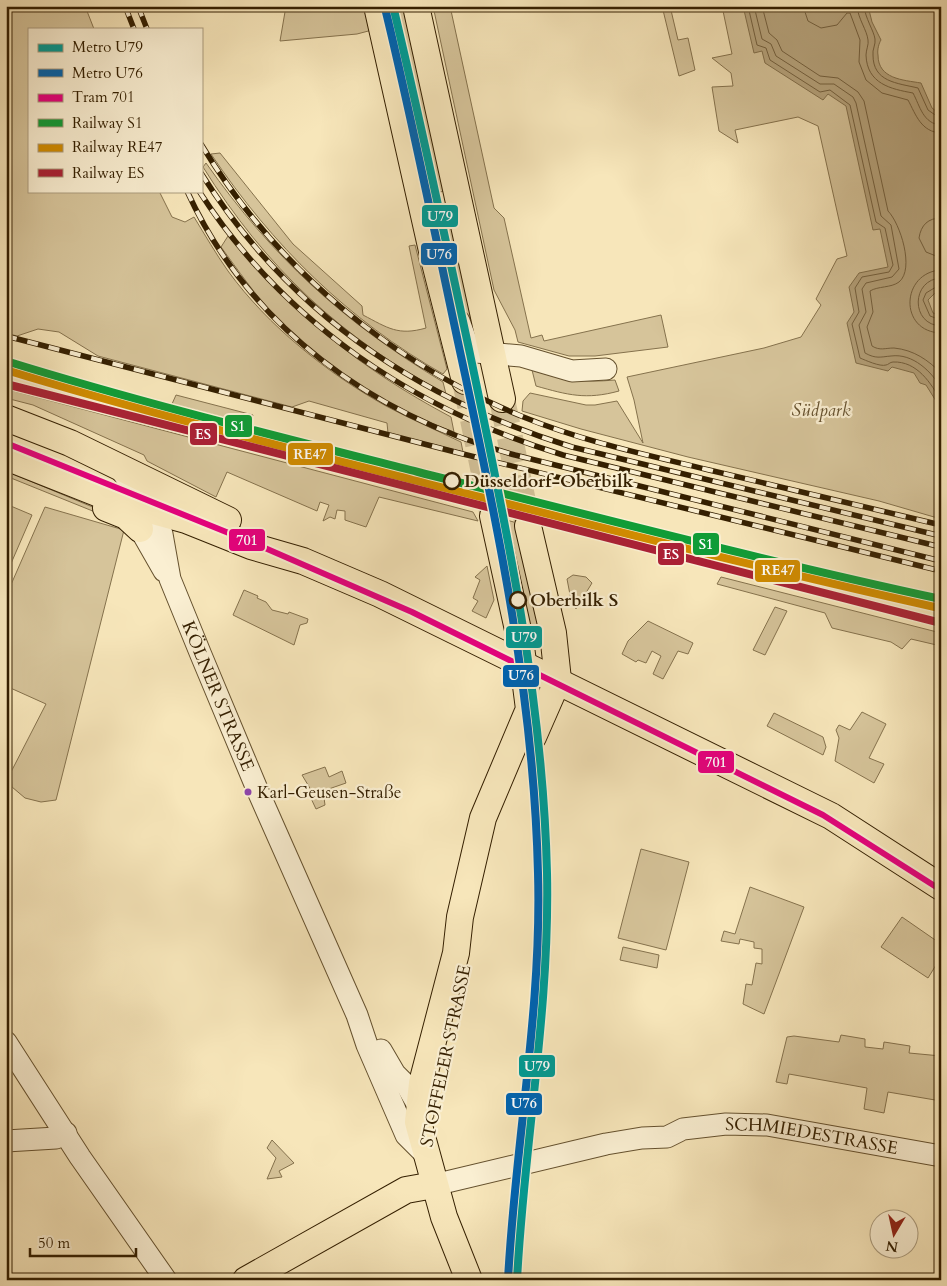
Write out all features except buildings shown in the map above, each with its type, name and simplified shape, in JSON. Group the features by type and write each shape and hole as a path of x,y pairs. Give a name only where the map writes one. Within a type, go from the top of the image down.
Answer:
{"main road":[{"path":"377,6 428,235 465,381"},
{"path":"416,6 502,399"},
{"path":"6,418 70,443 118,466 186,510 273,540 303,561 460,632 831,816 941,887"},
{"path":"6,457 117,501 150,525"},
{"path":"6,468 150,525 186,510"},
{"name":"STOFFELER STRASSE","path":"426,1155 418,1122 420,1109 414,1085 456,953 460,916 483,818 529,709 524,664 493,516"},
{"path":"528,526 553,633 558,680"},
{"path":"460,632 476,634 497,630 506,622 512,603"},
{"name":"STOFFELER STRASSE","path":"426,1155 435,1124 438,1087 468,958 473,914 490,838 507,793 558,680"},
{"name":"KÖLNER STRASSE","path":"426,1155 434,1184 469,1280"},
{"path":"246,1280 406,1190 434,1184"}],"street":[{"path":"444,298 456,311 462,334 471,349 482,354 521,356 572,372 606,369"},
{"path":"465,381 470,365 492,354"},
{"path":"118,466 150,525"},
{"name":"KÖLNER STRASSE","path":"150,525 242,755 357,1014 367,1045 406,1134 426,1155"},
{"name":"KÖLNER STRASSE","path":"357,1014 377,1041 395,1074 414,1085"},
{"path":"6,1042 166,1280"},
{"name":"SCHMIEDESTRASSE","path":"434,1184 642,1138 664,1126 683,1129 726,1124 758,1124 941,1156"},
{"path":"6,1141 56,1138 66,1133"}],"green space":[{"path":"6,6 85,6 94,28 28,28 28,192 160,192 172,217 185,222 194,217 224,265 244,291 261,311 300,347 364,393 395,411 461,442 463,452 388,433 387,423 309,401 292,407 98,356 59,332 38,329 17,336 6,333"},
{"path":"286,6 371,6 376,29 357,34 280,41"},
{"path":"383,6 410,6 450,190 425,195"},
{"path":"433,6 450,6 494,208 504,218 531,338 542,335 544,341 661,315 668,347 595,356 569,356 518,342 515,330 494,290"},
{"path":"662,6 670,6 678,40 688,38 695,70 679,76"},
{"name":"Südpark","path":"722,6 941,6 941,519 879,501 688,457 581,429 522,411 523,401 530,393 586,405 617,401 643,443 627,377 764,348 801,337 821,305 816,299 837,259 847,256 818,126 798,117 735,130 738,143 719,131 712,87 733,86 731,73 712,58 732,54"},
{"path":"220,153 293,244 362,306 363,315 379,324 400,331 426,328 409,246 415,245 447,369 443,374 375,330 314,278 260,219 211,154"},
{"path":"206,163 257,229 312,286 373,336 443,382 446,394 373,349 309,297 253,237 203,167"},
{"path":"454,207 482,337 467,331 429,212"},
{"path":"228,236 253,265 304,316 358,359 387,379 451,417 454,432 405,411 381,398 336,369 294,335 261,300 221,247"},
{"path":"532,370 573,380 615,380 619,391 587,396 558,392 536,386"},
{"path":"6,389 473,512 478,521 379,497 366,527 345,520 345,511 337,510 335,519 330,517 323,521 329,505 320,502 317,511 227,472 216,497 147,461 144,455 33,405 6,398"},
{"path":"176,395 253,415 249,424 172,404"},
{"path":"6,471 107,513 105,516 6,476"},
{"path":"6,504 32,515 6,575"},
{"path":"45,507 124,530 56,800 41,802 25,798 12,787 11,772 46,704 6,686 6,596"},
{"path":"499,518 521,524 547,642 525,633"},
{"path":"487,566 494,600 486,618 472,611 478,601 473,598 480,580 475,577"},
{"path":"573,575 586,577 592,583 576,609 572,605 567,579"},
{"path":"721,577 941,633 941,646 911,639 902,649 891,642 832,628 825,613 717,584"},
{"path":"244,590 258,596 257,598 266,602 272,610 288,614 289,612 308,619 307,623 300,625 294,645 233,615"},
{"path":"775,607 787,611 765,655 753,650"},
{"path":"648,621 693,643 688,654 678,651 663,679 653,674 661,656 652,651 646,663 638,660 636,662 622,654 628,641"},
{"path":"862,712 886,724 869,758 884,764 874,783 835,761 839,738 836,730 839,725 850,730"},
{"path":"774,713 823,737 826,747 823,755 767,726"},
{"path":"325,767 329,777 342,771 346,783 323,791 325,805 316,809 308,792 311,790 302,775"},
{"path":"641,849 689,862 666,950 618,938"},
{"path":"750,887 804,907 764,1014 743,1004 746,984 752,985 756,963 762,964 762,949 754,948 754,942 740,939 739,944 721,941 724,931 735,934"},
{"path":"902,917 941,944 941,957 928,978 881,947"},
{"path":"623,947 659,955 657,968 620,960"},
{"path":"841,1035 865,1039 865,1047 883,1049 884,1042 910,1046 909,1053 941,1056 941,1101 888,1092 884,1113 864,1109 867,1088 789,1074 787,1084 776,1082 787,1037 794,1036 839,1042"},
{"path":"272,1140 294,1163 279,1171 282,1177 267,1179 276,1158 267,1148"}],"water":[{"path":"743,6 815,6 834,8 868,6 872,22 881,40 878,53 882,69 893,77 921,83 932,108 941,115 941,236 938,238 941,240 941,287 928,300 933,313 941,315 941,409 926,385 920,383 914,373 892,367 888,371 856,363 847,323 854,312 849,287 859,273 888,267 880,229 873,230 846,106 828,94 823,100 765,63 762,51 754,53"}],"tunnel":[{"path":"465,381 493,516"},
{"path":"502,399 528,526"}],"railway":[{"path":"125,6 134,28"},
{"path":"138,6 147,28"},
{"path":"202,146 231,189 264,232 301,271 341,307 384,340 429,370 476,396 548,427 594,441 941,525"},
{"path":"202,174 236,223 274,268 316,308 361,344 410,376 461,403 515,427 572,447 941,536"},
{"path":"188,192 213,240 244,284 281,324 321,359 365,390 413,416 463,438 515,455 941,561"},
{"path":"200,192 233,238 271,282 313,321 357,356 405,386 456,413 508,436 563,455 941,547"},
{"path":"6,336 459,453 941,571"}],"metro line":[{"name":"U79","path":"393,6 433,180 497,483 520,612 538,742 544,807 547,924 541,1026 520,1229 517,1280"},
{"name":"U76","path":"385,8 415,138 501,548 522,677 529,742 535,808 538,924 532,1026 511,1229 508,1280"}],"tram line":[{"name":"701","path":"6,443 251,542 412,612 823,815 941,890"}],"rail line":[{"name":"S1","path":"6,361 160,405 315,446 679,538 941,599"},
{"name":"RE47","path":"6,370 260,441 610,530 939,608"},
{"name":"ES","path":"6,384 941,623"}],"place":[{"name":"Düsseldorf-Oberbilk","path":"452,481"},
{"name":"Oberbilk S","path":"518,600"},
{"name":"Karl-Geusen-Straße","path":"248,792"}]}
